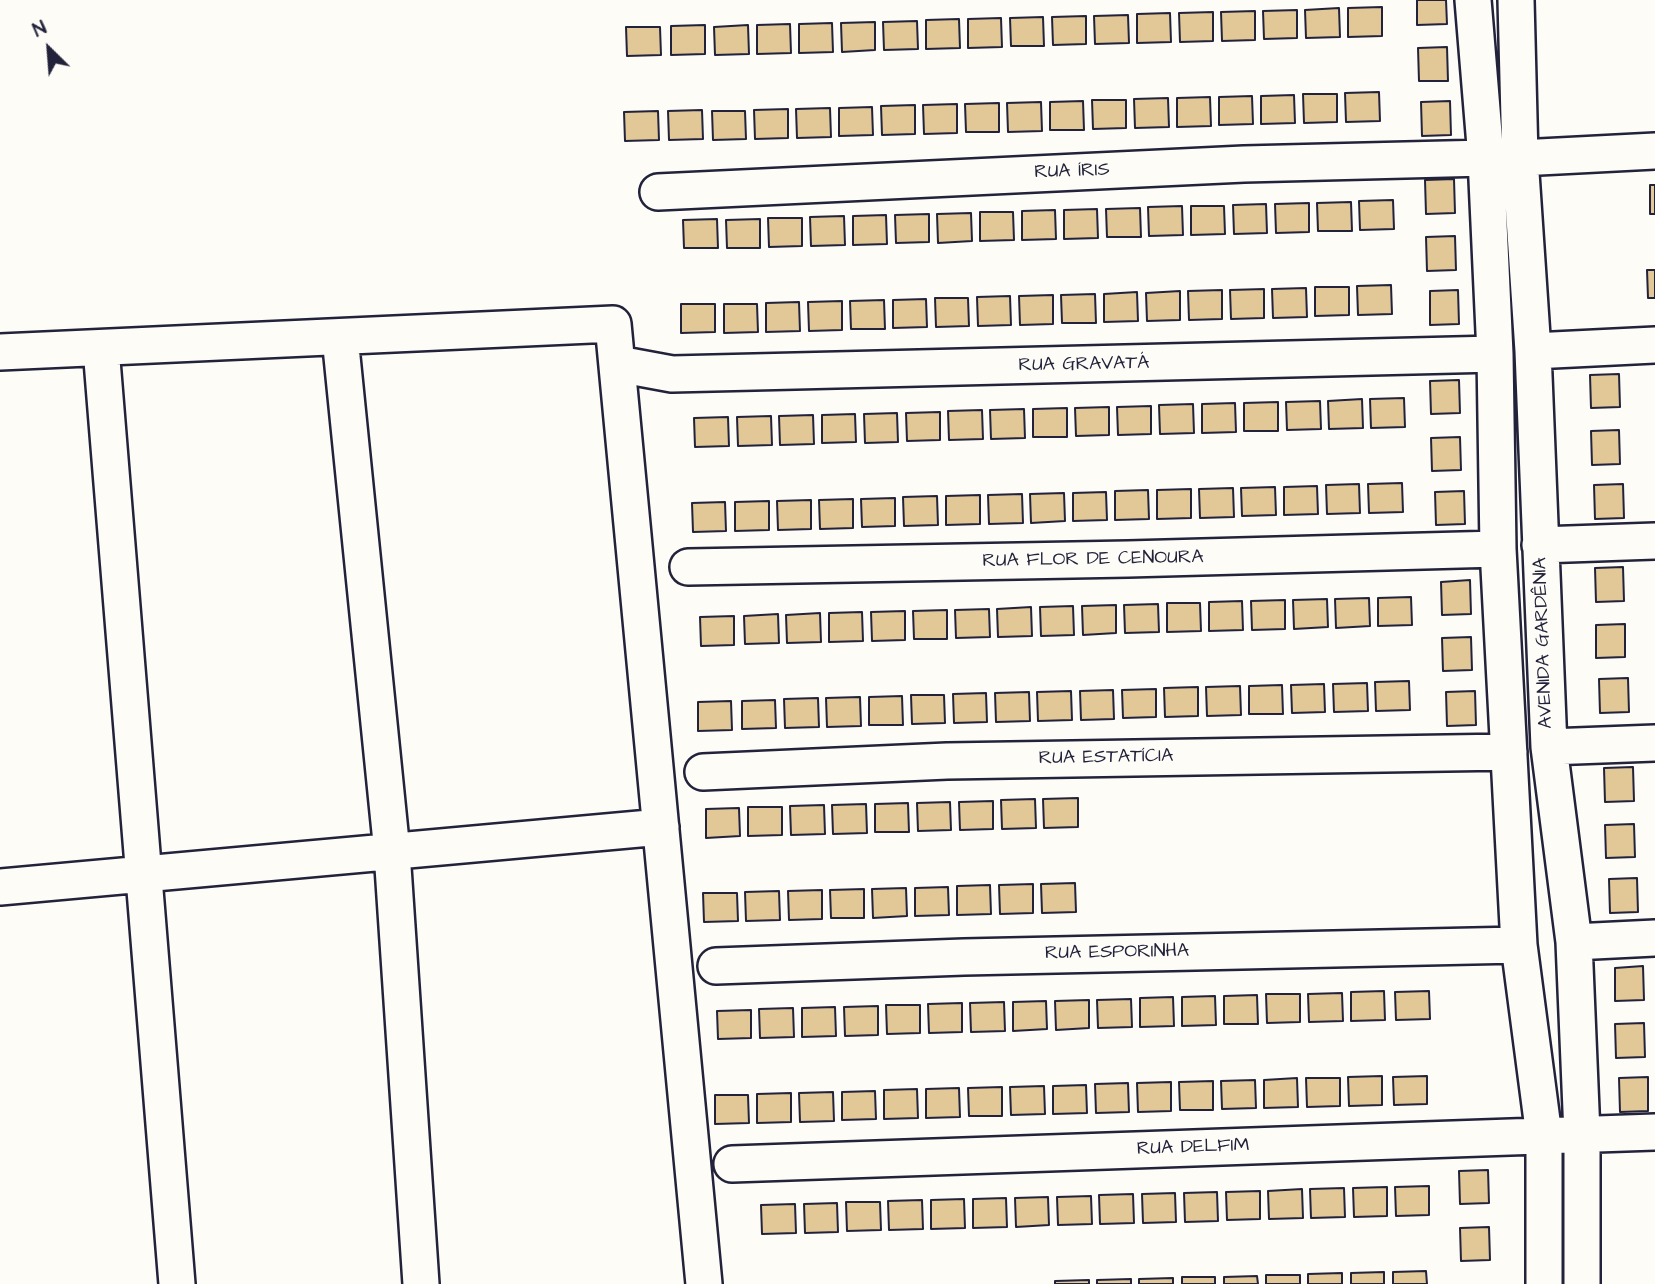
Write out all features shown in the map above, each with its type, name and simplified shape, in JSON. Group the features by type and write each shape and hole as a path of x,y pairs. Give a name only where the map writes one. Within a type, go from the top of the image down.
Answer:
{"street":[{"name":"AVENIDA GARDÊNIA","path":"1473,0 1474,34 1503,158 1533,351 1549,747 1574,942 1582,1135 1582,1284"},
{"name":"AVENIDA GARDÊNIA","path":"1516,0 1503,158 1495,354 1498,549 1519,945 1544,1136 1544,1284"},
{"name":"RUA ÍRIS","path":"658,191 1203,166 1655,151"},
{"path":"0,352 613,324 704,1284"},
{"path":"340,337 392,852 421,1284"},
{"path":"1533,351 1655,345"},
{"path":"101,348 177,1284"},
{"name":"RUA GRAVATÁ","path":"618,364 672,374 1495,354"},
{"path":"1540,545 1655,541"},
{"name":"RUA FLOR DE CENOURA","path":"688,567 1498,549"},
{"path":"1549,747 1655,743"},
{"name":"RUA ESTATÍCIA","path":"703,772 947,761 1509,752"},
{"path":"0,887 661,827"},
{"path":"1574,942 1655,938"},
{"name":"RUA ESPORINHA","path":"716,966 964,957 1519,945"},
{"name":"RUA DELFIM","path":"732,1164 1655,1132"}],"building":[{"path":"1417,0 1446,0 1447,24 1417,25"},
{"path":"1382,7 1382,36 1348,37 1348,8"},
{"path":"1339,8 1340,37 1306,38 1305,10"},
{"path":"1297,10 1297,38 1264,39 1263,11"},
{"path":"1255,11 1255,40 1222,41 1221,12"},
{"path":"1213,12 1213,41 1180,42 1179,13"},
{"path":"1170,13 1171,42 1137,43 1137,14"},
{"path":"1128,15 1129,43 1095,44 1094,16"},
{"path":"1086,16 1086,44 1053,45 1052,17"},
{"path":"1043,17 1044,46 1011,46 1010,18"},
{"path":"1001,18 1002,47 968,48 968,19"},
{"path":"959,19 960,48 926,49 926,20"},
{"path":"917,21 918,49 884,50 883,22"},
{"path":"875,22 875,50 842,52 841,23"},
{"path":"832,23 833,52 799,53 799,24"},
{"path":"790,24 791,53 757,54 757,25"},
{"path":"705,25 705,54 671,55 671,26"},
{"path":"748,25 749,54 715,55 714,27"},
{"path":"626,27 660,27 661,55 627,56"},
{"path":"1447,47 1448,81 1419,81 1418,48"},
{"path":"1379,92 1380,121 1346,122 1345,93"},
{"path":"1303,94 1337,94 1337,122 1304,123"},
{"path":"1294,95 1295,123 1261,124 1261,96"},
{"path":"1252,96 1253,124 1219,125 1219,97"},
{"path":"1210,97 1211,126 1177,127 1177,98"},
{"path":"1168,98 1169,127 1135,128 1134,99"},
{"path":"1092,100 1126,100 1126,128 1093,129"},
{"path":"1083,101 1084,130 1050,130 1050,102"},
{"path":"1450,101 1451,135 1422,136 1421,102"},
{"path":"1041,102 1042,131 1008,132 1007,103"},
{"path":"999,103 999,132 966,132 965,104"},
{"path":"957,104 957,133 924,134 923,105"},
{"path":"915,105 915,134 882,135 881,106"},
{"path":"872,107 873,135 839,136 839,108"},
{"path":"830,108 831,137 797,138 796,109"},
{"path":"788,109 788,138 755,139 754,110"},
{"path":"702,110 703,139 669,140 668,111"},
{"path":"658,111 659,140 625,141 624,112"},
{"path":"712,111 745,111 746,139 713,140"},
{"path":"1454,179 1455,213 1426,214 1425,180"},
{"path":"1650,185 1655,185 1655,214 1650,214"},
{"path":"1393,200 1394,229 1360,230 1359,201"},
{"path":"1351,202 1352,231 1318,231 1317,203"},
{"path":"1309,203 1309,232 1276,233 1275,204"},
{"path":"1266,204 1267,233 1234,234 1233,205"},
{"path":"1182,206 1183,235 1149,236 1148,207"},
{"path":"1191,206 1224,206 1225,234 1191,235"},
{"path":"1140,208 1141,237 1107,237 1106,209"},
{"path":"1097,209 1098,238 1064,239 1064,210"},
{"path":"1055,210 1056,239 1022,240 1022,211"},
{"path":"980,212 1013,212 1014,240 980,241"},
{"path":"971,213 972,241 938,243 937,214"},
{"path":"929,214 929,242 896,243 895,215"},
{"path":"886,215 887,244 853,245 853,216"},
{"path":"844,216 845,245 811,246 810,217"},
{"path":"768,218 802,218 802,246 769,247"},
{"path":"717,219 718,248 684,248 683,220"},
{"path":"760,219 760,248 727,248 726,220"},
{"path":"1455,236 1456,270 1427,271 1426,237"},
{"path":"1647,270 1655,270 1655,298 1648,298"},
{"path":"1391,285 1392,314 1358,315 1357,286"},
{"path":"1315,287 1349,287 1349,315 1315,316"},
{"path":"1306,288 1307,317 1273,318 1272,289"},
{"path":"1264,289 1264,318 1231,319 1230,290"},
{"path":"1222,290 1222,319 1189,320 1188,291"},
{"path":"1458,290 1459,324 1430,325 1430,291"},
{"path":"1180,291 1180,320 1147,321 1146,293"},
{"path":"1137,292 1138,321 1104,322 1104,294"},
{"path":"1095,294 1096,323 1062,323 1061,295"},
{"path":"1053,295 1053,324 1020,325 1019,296"},
{"path":"1010,296 1011,325 978,326 977,297"},
{"path":"935,298 968,298 969,326 936,327"},
{"path":"926,299 927,327 893,328 893,300"},
{"path":"884,300 885,329 851,329 850,301"},
{"path":"842,301 842,330 809,331 808,302"},
{"path":"799,302 800,331 766,332 766,303"},
{"path":"681,304 715,304 715,332 681,333"},
{"path":"724,304 757,304 758,332 724,333"},
{"path":"1619,374 1620,407 1591,408 1590,375"},
{"path":"1459,380 1460,413 1431,414 1430,381"},
{"path":"1404,398 1405,427 1371,428 1370,399"},
{"path":"1362,399 1363,428 1329,429 1328,401"},
{"path":"1320,401 1321,429 1287,430 1286,402"},
{"path":"1278,402 1278,431 1244,431 1244,403"},
{"path":"1235,403 1236,432 1202,433 1202,404"},
{"path":"1193,404 1194,433 1160,434 1159,405"},
{"path":"1151,406 1151,434 1118,435 1117,407"},
{"path":"1109,407 1109,435 1076,436 1075,408"},
{"path":"1067,408 1067,437 1033,437 1033,409"},
{"path":"1024,409 1025,438 991,439 990,410"},
{"path":"982,410 983,439 949,440 948,411"},
{"path":"940,412 940,440 907,441 906,413"},
{"path":"897,413 898,442 865,443 864,414"},
{"path":"855,414 856,442 822,443 822,415"},
{"path":"813,415 814,444 780,445 779,416"},
{"path":"771,416 772,445 738,446 737,417"},
{"path":"728,417 729,446 695,447 694,418"},
{"path":"1619,430 1620,464 1592,465 1591,431"},
{"path":"1460,437 1461,470 1432,471 1431,438"},
{"path":"1402,483 1403,512 1369,513 1368,484"},
{"path":"1359,484 1360,513 1327,514 1326,485"},
{"path":"1623,484 1624,518 1595,519 1594,485"},
{"path":"1317,486 1318,514 1284,515 1284,487"},
{"path":"1275,487 1276,515 1242,516 1241,488"},
{"path":"1233,488 1234,517 1200,518 1199,489"},
{"path":"1191,489 1191,518 1157,519 1157,490"},
{"path":"1148,490 1149,519 1115,520 1115,491"},
{"path":"1464,491 1465,524 1436,525 1435,492"},
{"path":"1106,492 1107,520 1073,521 1073,493"},
{"path":"1064,493 1065,521 1031,523 1030,494"},
{"path":"1022,494 1023,523 989,524 988,495"},
{"path":"980,495 980,524 946,525 946,496"},
{"path":"937,496 938,525 904,526 903,497"},
{"path":"895,498 895,526 862,527 861,499"},
{"path":"853,499 853,528 820,529 819,500"},
{"path":"811,500 811,529 778,530 777,501"},
{"path":"769,501 769,530 735,531 735,502"},
{"path":"725,502 726,531 693,532 692,503"},
{"path":"1623,567 1624,601 1596,602 1595,568"},
{"path":"1470,580 1471,614 1442,615 1441,582"},
{"path":"1411,597 1412,625 1378,626 1378,598"},
{"path":"1369,598 1370,626 1336,628 1335,599"},
{"path":"1327,599 1328,627 1294,629 1293,600"},
{"path":"1285,600 1285,629 1252,630 1251,601"},
{"path":"1242,601 1243,630 1209,631 1209,602"},
{"path":"1167,603 1200,603 1201,631 1167,632"},
{"path":"1158,604 1159,632 1125,633 1124,605"},
{"path":"1116,605 1116,633 1083,635 1082,606"},
{"path":"1073,606 1074,635 1041,636 1040,607"},
{"path":"1031,607 1032,636 998,637 997,609"},
{"path":"989,609 990,637 956,638 955,610"},
{"path":"947,610 947,639 914,639 913,611"},
{"path":"905,611 905,640 872,641 871,612"},
{"path":"862,612 863,641 829,642 829,613"},
{"path":"820,613 821,642 787,643 786,615"},
{"path":"778,614 779,643 745,644 744,616"},
{"path":"734,616 734,645 701,646 700,617"},
{"path":"1625,624 1625,657 1596,658 1596,625"},
{"path":"1471,637 1472,670 1443,671 1442,638"},
{"path":"1628,678 1629,712 1600,713 1599,679"},
{"path":"1409,681 1410,710 1376,711 1375,682"},
{"path":"1367,683 1368,711 1334,712 1333,684"},
{"path":"1324,684 1325,712 1292,713 1291,685"},
{"path":"1282,685 1283,714 1249,714 1249,686"},
{"path":"1240,686 1241,715 1207,716 1206,687"},
{"path":"1198,687 1198,716 1165,717 1164,688"},
{"path":"1156,689 1156,717 1123,718 1122,690"},
{"path":"1113,690 1114,719 1081,720 1080,691"},
{"path":"1071,691 1072,720 1038,721 1037,692"},
{"path":"1475,691 1476,725 1447,726 1446,692"},
{"path":"1029,692 1030,721 996,722 995,693"},
{"path":"986,693 987,722 954,723 953,694"},
{"path":"911,695 944,695 945,723 912,724"},
{"path":"902,696 903,725 869,725 869,697"},
{"path":"860,697 861,726 827,727 826,698"},
{"path":"818,698 819,727 785,728 784,699"},
{"path":"775,700 776,728 742,729 742,701"},
{"path":"731,701 732,730 698,731 698,702"},
{"path":"1633,767 1634,801 1605,802 1604,768"},
{"path":"1078,798 1078,827 1044,828 1043,799"},
{"path":"1035,799 1036,828 1002,829 1001,800"},
{"path":"993,801 993,829 960,830 959,802"},
{"path":"950,802 951,830 918,831 917,803"},
{"path":"908,803 909,832 875,832 875,804"},
{"path":"866,804 867,833 833,834 832,805"},
{"path":"824,805 825,834 791,835 790,806"},
{"path":"748,807 782,807 782,835 748,836"},
{"path":"739,808 740,836 706,838 706,809"},
{"path":"1634,824 1635,857 1606,858 1605,825"},
{"path":"1637,878 1638,912 1610,913 1609,879"},
{"path":"1075,883 1076,912 1042,913 1041,884"},
{"path":"1033,884 1033,913 1000,914 999,885"},
{"path":"990,885 991,914 957,915 957,886"},
{"path":"948,887 949,915 915,916 915,888"},
{"path":"906,888 907,916 873,918 872,889"},
{"path":"864,889 864,918 831,918 830,890"},
{"path":"822,890 822,919 789,920 788,891"},
{"path":"779,891 780,920 746,921 745,892"},
{"path":"703,893 737,893 738,921 704,922"},
{"path":"1643,966 1644,1000 1615,1001 1615,968"},
{"path":"1384,991 1385,1020 1351,1021 1351,992"},
{"path":"1429,991 1430,1019 1396,1020 1395,992"},
{"path":"1342,993 1343,1021 1309,1022 1308,994"},
{"path":"1266,994 1300,994 1300,1022 1267,1023"},
{"path":"1257,995 1258,1024 1224,1024 1224,996"},
{"path":"1215,996 1216,1025 1182,1026 1182,997"},
{"path":"1173,997 1174,1026 1140,1027 1140,998"},
{"path":"1131,999 1132,1027 1098,1028 1097,1000"},
{"path":"1089,1000 1089,1028 1056,1030 1055,1001"},
{"path":"1046,1001 1047,1029 1013,1031 1013,1002"},
{"path":"1004,1002 1005,1031 971,1032 970,1003"},
{"path":"962,1003 962,1032 929,1033 928,1004"},
{"path":"886,1005 920,1005 920,1033 887,1034"},
{"path":"878,1006 878,1035 845,1036 844,1007"},
{"path":"835,1007 836,1036 802,1037 802,1008"},
{"path":"793,1008 794,1037 760,1038 759,1009"},
{"path":"751,1010 751,1038 718,1039 717,1011"},
{"path":"1644,1023 1645,1057 1616,1058 1615,1024"},
{"path":"1382,1076 1382,1105 1349,1106 1348,1077"},
{"path":"1427,1076 1427,1104 1394,1105 1393,1077"},
{"path":"1648,1077 1648,1111 1620,1112 1619,1078"},
{"path":"1297,1078 1298,1107 1264,1108 1264,1080"},
{"path":"1306,1078 1340,1078 1340,1106 1307,1107"},
{"path":"1255,1080 1256,1108 1222,1109 1221,1081"},
{"path":"1213,1081 1213,1110 1180,1110 1179,1082"},
{"path":"1171,1082 1171,1111 1138,1112 1137,1083"},
{"path":"1128,1083 1129,1112 1096,1113 1095,1084"},
{"path":"1086,1085 1087,1113 1053,1114 1053,1086"},
{"path":"1044,1086 1045,1114 1011,1115 1010,1087"},
{"path":"1002,1087 1002,1116 969,1116 968,1088"},
{"path":"959,1088 960,1117 926,1118 926,1089"},
{"path":"917,1089 918,1118 884,1119 884,1090"},
{"path":"875,1091 876,1119 842,1120 842,1092"},
{"path":"833,1092 834,1121 800,1122 799,1093"},
{"path":"791,1093 791,1122 757,1123 757,1094"},
{"path":"715,1095 748,1095 749,1123 715,1124"},
{"path":"1488,1170 1489,1203 1460,1204 1459,1171"},
{"path":"1429,1186 1429,1215 1396,1216 1395,1187"},
{"path":"1387,1187 1387,1216 1354,1217 1353,1188"},
{"path":"1344,1188 1345,1217 1311,1218 1310,1189"},
{"path":"1302,1189 1303,1218 1269,1219 1268,1191"},
{"path":"1260,1191 1260,1219 1227,1220 1226,1192"},
{"path":"1217,1192 1218,1221 1185,1222 1184,1193"},
{"path":"1175,1193 1176,1222 1143,1223 1142,1194"},
{"path":"1133,1194 1134,1223 1100,1224 1099,1195"},
{"path":"1091,1196 1092,1224 1058,1225 1057,1197"},
{"path":"1048,1197 1049,1225 1016,1227 1015,1198"},
{"path":"1006,1198 1007,1227 973,1228 973,1199"},
{"path":"964,1199 965,1228 931,1229 931,1200"},
{"path":"922,1200 923,1229 889,1230 888,1201"},
{"path":"846,1202 880,1202 881,1230 847,1231"},
{"path":"837,1203 838,1232 805,1233 804,1204"},
{"path":"795,1204 796,1233 762,1234 761,1205"},
{"path":"1489,1227 1490,1260 1461,1261 1460,1228"},
{"path":"1426,1271 1427,1284 1393,1284 1393,1272"},
{"path":"1384,1272 1384,1284 1351,1284 1351,1273"},
{"path":"1342,1273 1342,1284 1308,1284 1308,1274"},
{"path":"1266,1275 1300,1275 1300,1284 1266,1284"},
{"path":"1257,1276 1258,1284 1224,1284 1224,1277"},
{"path":"1182,1277 1215,1277 1215,1284 1182,1284"},
{"path":"1173,1278 1173,1284 1139,1284 1139,1279"},
{"path":"1131,1279 1131,1284 1097,1284 1097,1280"},
{"path":"1089,1280 1089,1284 1055,1284 1055,1281"}]}
